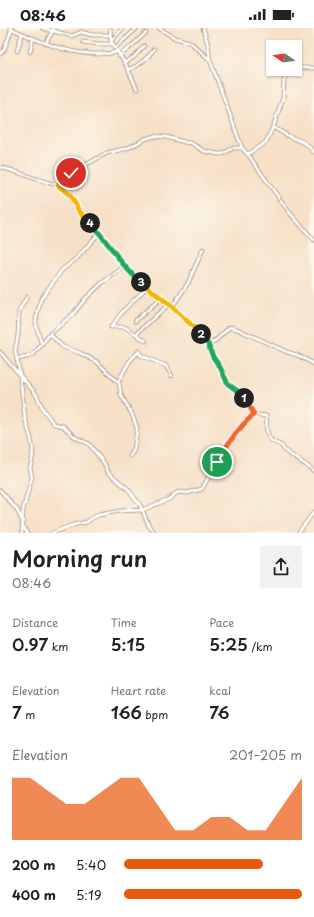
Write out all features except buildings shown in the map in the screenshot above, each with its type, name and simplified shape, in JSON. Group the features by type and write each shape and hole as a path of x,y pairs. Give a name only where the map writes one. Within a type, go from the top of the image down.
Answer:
{"street":[{"path":"0,54 4,50 11,28 46,44 70,50 104,53 116,50 136,29"},
{"path":"42,28 72,36 80,32 110,35"},
{"path":"110,28 112,42 137,89"},
{"path":"83,42 98,44 112,42 124,28"},
{"path":"159,28 175,38 190,42 210,60"},
{"path":"203,28 208,45 210,60 242,148 248,154 289,212 314,240"},
{"path":"46,44 53,30"},
{"path":"119,56 146,33"},
{"path":"17,51 22,34"},
{"path":"30,52 33,39"},
{"path":"124,63 134,57 144,46"},
{"path":"128,70 140,63 154,49"},
{"path":"248,154 266,142 283,98 284,81 288,71 300,68 314,68"},
{"path":"273,127 288,136 305,143 314,152"},
{"path":"58,185 71,173 107,153 128,148 154,136 166,136 191,143 204,151 218,154 223,154 233,148 242,148"},
{"path":"0,167 44,182 58,185 70,195 79,211 118,256 124,267 169,304 204,337 228,384 242,394 254,414 266,416 268,421 267,434 275,444 282,446 284,451 314,471"},
{"path":"42,345 36,326 41,299 62,270 77,258 99,233"},
{"path":"172,307 188,283 203,249"},
{"path":"17,359 34,354 50,334 73,314 86,298 102,283 124,267"},
{"path":"146,341 125,327 111,328 123,311 147,287"},
{"path":"22,533 23,510 32,477 30,468 33,449 25,418 20,376 15,351 18,335 19,313 27,298"},
{"path":"135,321 161,298"},
{"path":"136,334 169,304"},
{"path":"208,344 214,342 230,327 297,355 314,364"},
{"path":"50,334 62,347 80,353 97,362 118,382 121,395 132,414 137,428 134,450 130,456"},
{"path":"118,382 129,362 139,351 140,355 166,366 172,376"},
{"path":"0,352 36,394 44,410 54,424 63,426 75,437 89,444 108,472 128,489 142,510 149,526 156,533"},
{"path":"52,533 87,522 99,515 119,511 142,510 169,499 178,492 187,493 202,488 225,446 244,423 254,414"},
{"path":"0,490 17,510 27,533"},
{"path":"298,533 314,512"}],"route":[{"path":"71,173 58,185 70,195 79,211 118,256 124,267 134,277 169,304 204,337 228,384 242,394 254,414 244,423 225,446 217,462"}]}
